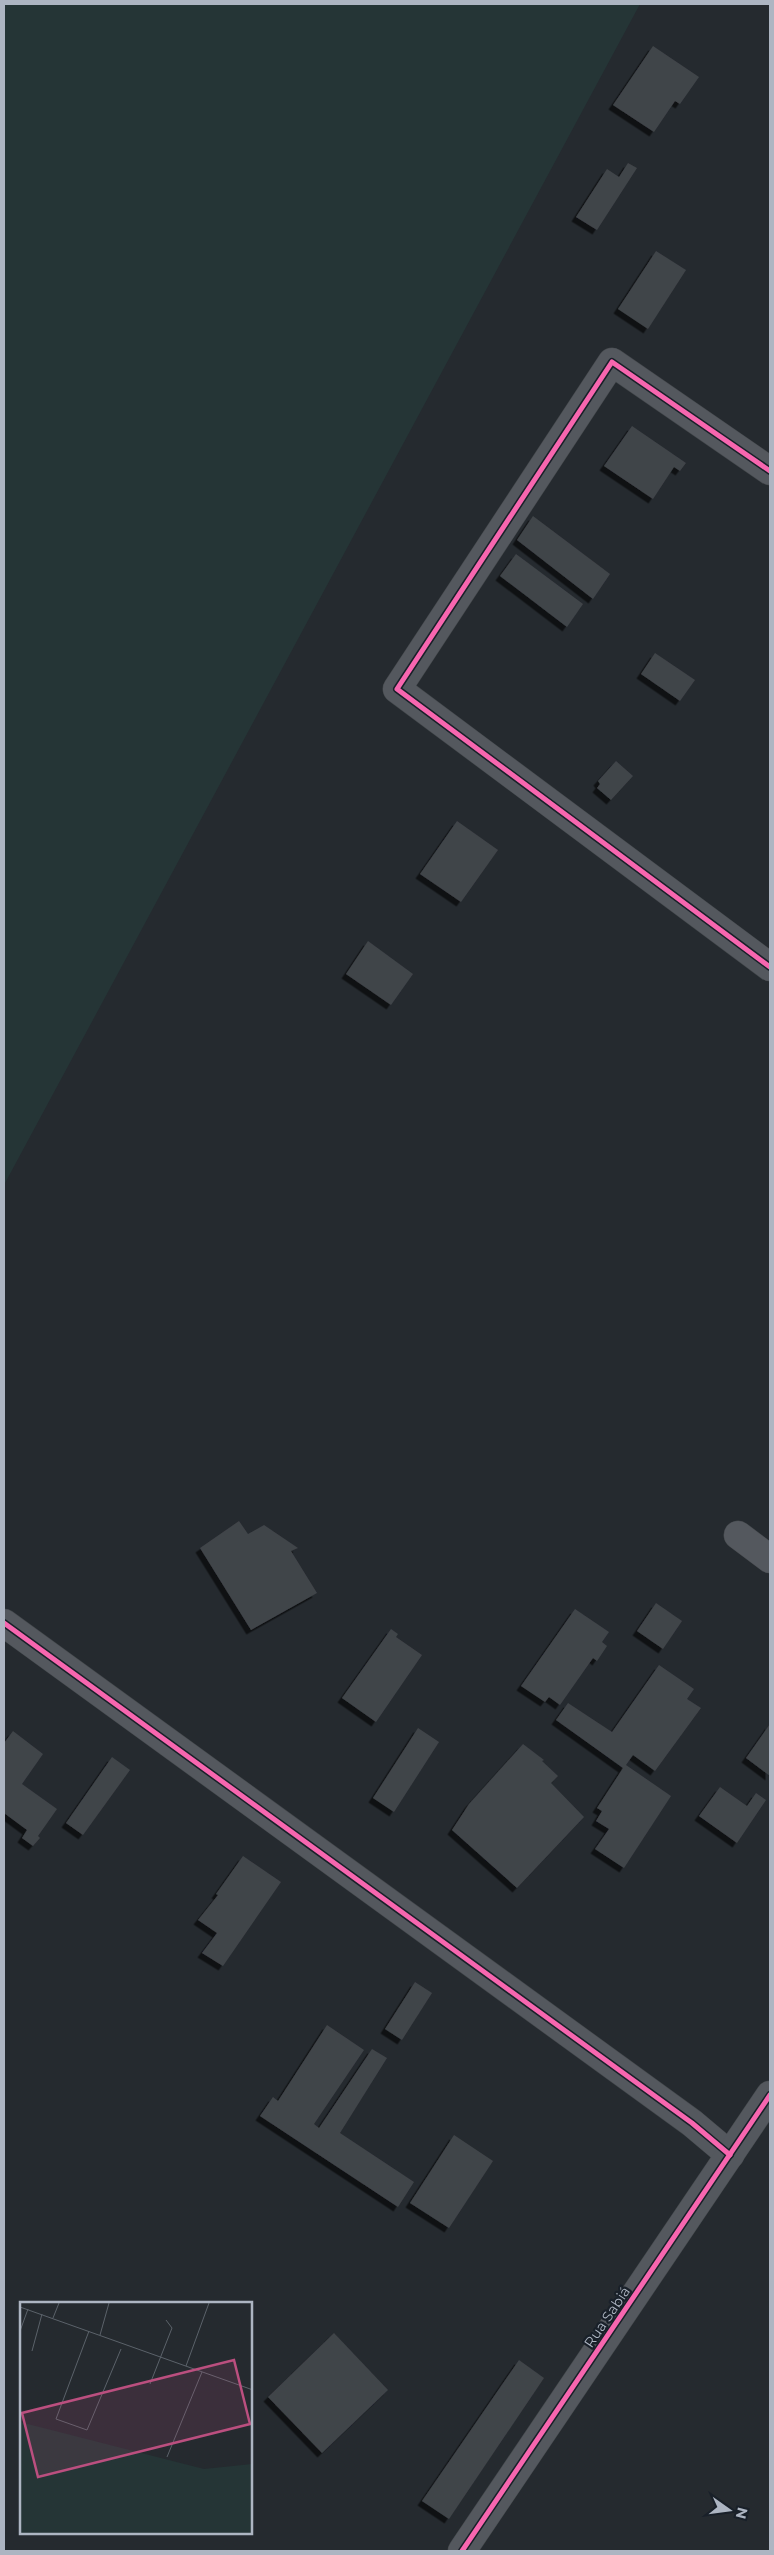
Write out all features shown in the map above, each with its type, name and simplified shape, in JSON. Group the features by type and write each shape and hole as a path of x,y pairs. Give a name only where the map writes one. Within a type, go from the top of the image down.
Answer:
{"street":[{"path":"770,472 612,362 397,689 770,967"},
{"path":"738,1534 770,1559"},
{"path":"4,1623 692,2123 730,2155"},
{"name":"Rua Sabiá","path":"462,2551 770,2095"}],"shaded area":[{"path":"4,4 640,4 4,1185"}],"building":[{"path":"653,46 699,77 680,104 675,101 654,132 613,105"},
{"path":"628,163 637,168 597,230 576,217 607,169 619,177"},
{"path":"656,251 686,270 648,329 618,309"},
{"path":"632,426 686,463 680,471 674,467 653,499 604,466"},
{"path":"533,516 610,574 593,599 517,540"},
{"path":"516,554 583,604 567,627 500,576"},
{"path":"655,653 695,680 680,701 641,674"},
{"path":"616,761 633,776 611,800 597,788 600,784 598,781"},
{"path":"457,821 498,850 461,902 420,874"},
{"path":"368,941 413,974 391,1005 346,974"},
{"path":"239,1521 248,1534 264,1525 298,1548 291,1551 317,1593 251,1630 200,1548"},
{"path":"656,1603 682,1621 663,1649 637,1631"},
{"path":"575,1609 609,1632 602,1642 607,1646 597,1661 593,1658 560,1705 549,1697 545,1702 521,1686"},
{"path":"391,1629 398,1634 396,1637 422,1655 376,1722 342,1698"},
{"path":"659,1665 694,1689 687,1699 701,1708 655,1771 633,1755 626,1765 671,1796 624,1868 595,1849 609,1829 596,1821 602,1811 597,1808 623,1768 556,1720 568,1703 612,1732"},
{"path":"770,1724 770,1776 746,1758"},
{"path":"418,1728 439,1742 394,1812 373,1798"},
{"path":"13,1731 43,1754 22,1784 57,1809 38,1836 40,1838 33,1846 22,1838 27,1830 4,1813 4,1743"},
{"path":"523,1744 544,1760 542,1761 558,1776 551,1783 584,1817 517,1888 452,1830 469,1804"},
{"path":"112,1757 130,1770 83,1835 66,1823"},
{"path":"720,1787 747,1806 756,1793 766,1800 737,1843 699,1816"},
{"path":"243,1856 281,1882 223,1966 202,1953 217,1933 198,1920 218,1895 216,1894"},
{"path":"415,1982 432,1993 402,2040 385,2029"},
{"path":"327,2025 364,2050 314,2124 319,2128 372,2049 387,2058 340,2133 414,2182 398,2207 260,2116 273,2097 278,2101"},
{"path":"454,2135 493,2161 449,2228 410,2203"},
{"path":"334,2333 388,2390 322,2453 268,2397"},
{"path":"519,2360 544,2378 449,2519 422,2501"}],"cycle path":[{"path":"770,471 612,362 397,689 770,967"},
{"path":"4,1623 692,2123 730,2155"},
{"path":"462,2551 770,2095"}]}
